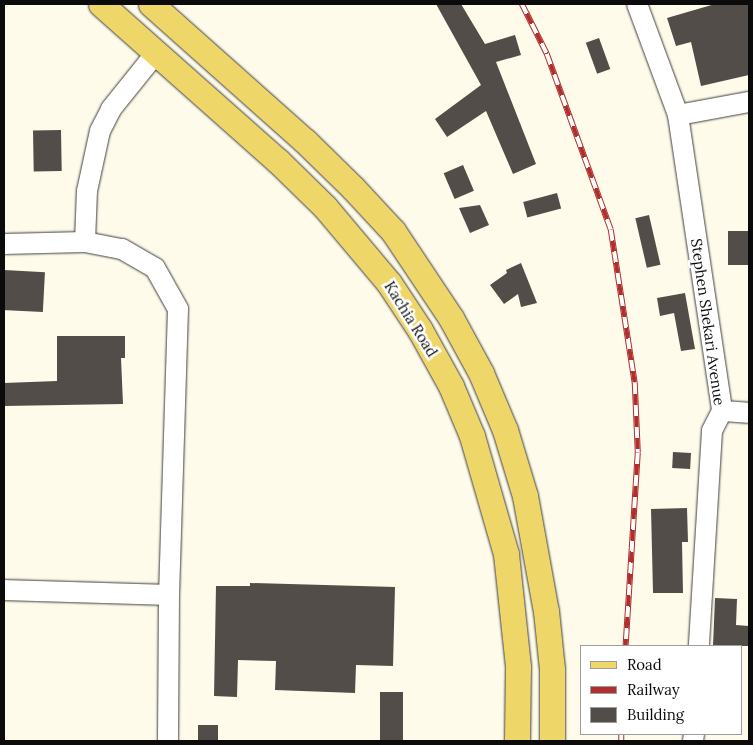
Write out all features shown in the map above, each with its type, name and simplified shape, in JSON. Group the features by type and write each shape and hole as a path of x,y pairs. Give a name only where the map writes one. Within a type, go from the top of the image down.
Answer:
{"main road":[{"name":"Kachia Road","path":"101,4 278,161 362,249 410,314 451,386 472,436 506,554 518,667 517,741"},
{"path":"151,4 305,141 353,188 392,231 451,318 481,373 505,430 525,496 547,621 552,669 552,741"}],"street":[{"name":"Stephen Shekari Avenue","path":"637,4 678,115 722,411 712,432 699,645"},
{"path":"85,242 87,191 100,132 112,109 156,52"},
{"path":"678,115 749,102"},
{"path":"4,244 85,242 122,249 155,268 178,309 168,595 168,741"},
{"path":"722,411 749,413"},
{"path":"4,590 168,595"}],"building":[{"path":"436,4 461,4 485,44 515,35 521,55 496,62 536,164 513,174 486,111 447,137 435,119 481,85"},
{"path":"715,4 749,4 749,75 701,86 691,42 676,46 667,18"},
{"path":"599,38 610,69 597,74 586,43"},
{"path":"33,130 61,130 62,171 34,171"},
{"path":"463,165 474,191 455,199 444,173"},
{"path":"557,193 561,208 527,218 523,202"},
{"path":"480,205 489,225 470,233 459,208"},
{"path":"649,215 660,265 647,268 635,218"},
{"path":"728,231 749,231 749,265 728,265"},
{"path":"521,263 537,303 521,307 518,294 504,304 490,285 507,273 506,270"},
{"path":"4,270 45,272 43,312 4,310"},
{"path":"685,293 695,349 681,351 674,313 660,316 657,298"},
{"path":"57,336 125,336 125,358 121,358 123,404 4,406 4,383 57,381"},
{"path":"673,452 691,453 690,469 672,468"},
{"path":"687,508 688,542 682,542 683,593 653,593 651,509"},
{"path":"250,583 395,587 393,666 356,665 355,693 275,690 276,661 238,660 237,697 214,696 216,586 250,586"},
{"path":"715,598 737,599 736,625 749,626 749,646 713,645"},
{"path":"380,692 403,692 403,741 380,741"},
{"path":"198,725 218,725 218,741 198,741"}],"railway":[{"path":"522,4 547,54 611,230 635,383 638,453 626,645"},
{"path":"621,735 621,741"}]}
